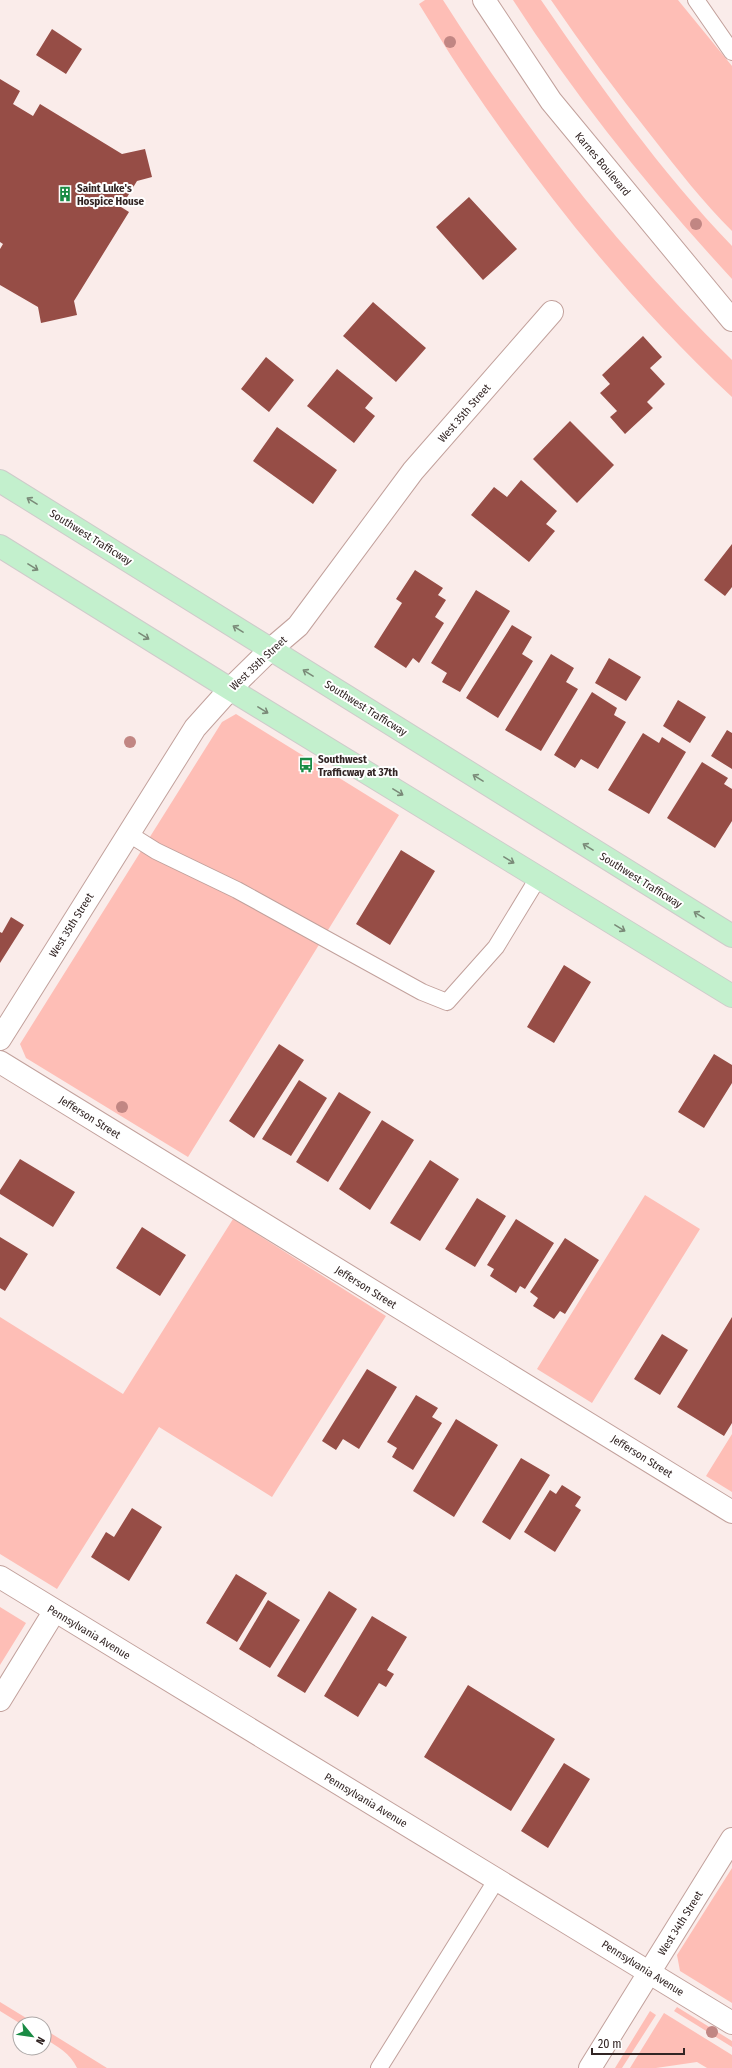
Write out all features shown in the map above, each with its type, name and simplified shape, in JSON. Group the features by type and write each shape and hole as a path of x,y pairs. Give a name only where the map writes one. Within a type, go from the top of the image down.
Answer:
{"main road":[{"name":"Southwest Trafficway","path":"0,481 730,931"},
{"path":"0,546 230,689 732,996"}],"street":[{"name":"Karnes Boulevard","path":"484,0 551,101 732,320"},
{"name":"West 35th Street","path":"0,1039 195,728 230,689 271,649 298,626 413,471 552,312"},
{"name":"Jefferson Street","path":"0,1062 732,1512"},
{"name":"Pennsylvania Avenue","path":"0,1577 54,1612 497,1879 732,2023"},
{"path":"0,1700 54,1612"},
{"name":"West 34th Street","path":"590,2068 732,1839"}],"lane":[{"path":"696,0 732,52"},
{"path":"129,834 156,851 236,890 422,992 447,1002 496,946 538,878"},
{"path":"379,2068 497,1879"}],"shaded area":[{"path":"425,0 443,0 508,96 577,189 652,277 732,360 732,397 657,322 587,242 554,200 491,115 450,54 419,4"},
{"path":"513,0 541,0 608,96 655,158 732,246 732,279 673,213 616,144 563,73"},
{"path":"551,0 678,0 732,66 732,231 691,186 613,87"},
{"path":"236,714 399,815 188,1157 26,1058 20,1044 222,722"},
{"path":"645,1195 700,1229 592,1403 537,1369"},
{"path":"233,1219 386,1316 272,1497 159,1427 57,1589 0,1554 0,1317 123,1394"},
{"path":"732,1434 732,1492 706,1476"},
{"path":"0,1607 26,1623 0,1665"},
{"path":"732,1868 732,2003 680,1971 677,1955"},
{"path":"0,2002 23,2016 12,2016 12,2018 0,2011"},
{"path":"677,2007 732,2041 732,2047 674,2011"},
{"path":"650,2011 656,2015 622,2068 615,2068"},
{"path":"664,2013 732,2055 732,2068 707,2068 697,2062 656,2068 630,2068"},
{"path":"52,2034 107,2068 77,2068 71,2058 52,2043"}],"building":[{"path":"52,29 82,49 66,74 36,55"},
{"name":"Saint Luke's Hospice House","path":"0,79 20,91 13,104 33,116 40,104 122,154 145,149 152,177 137,181 121,207 129,212 74,301 77,315 41,323 38,307 0,285 0,249 3,244 0,242"},
{"path":"469,197 517,249 483,280 436,227"},
{"path":"373,302 426,348 396,382 343,336"},
{"path":"643,336 662,357 650,368 665,384 647,402 653,408 625,434 610,417 617,411 600,393 610,384 602,375"},
{"path":"266,357 294,380 269,412 241,389"},
{"path":"337,369 373,398 365,408 375,416 354,443 307,406"},
{"path":"570,421 614,465 577,503 533,459"},
{"path":"277,427 337,470 313,504 253,461"},
{"path":"521,480 557,511 546,524 555,531 529,562 471,515 494,487 507,497"},
{"path":"732,544 732,587 725,596 704,580"},
{"path":"415,570 443,588 438,595 446,600 435,617 444,623 419,663 413,658 406,668 374,647 402,603 396,599"},
{"path":"476,590 510,611 460,692 442,682 447,673 431,663"},
{"path":"512,625 532,637 522,654 533,661 498,718 466,698"},
{"path":"551,654 574,668 566,682 578,689 541,751 505,730"},
{"path":"609,658 641,677 626,701 595,683"},
{"path":"592,692 617,708 614,715 626,722 598,769 581,759 575,768 554,755"},
{"path":"678,700 706,717 690,743 663,726"},
{"path":"727,730 732,733 732,769 711,756"},
{"path":"643,733 659,743 662,737 686,752 649,814 608,790"},
{"path":"702,762 728,778 724,784 732,789 732,821 715,848 667,818"},
{"path":"401,850 435,871 390,945 356,924"},
{"path":"11,917 24,925 0,963 0,932 2,933"},
{"path":"564,965 591,982 554,1043 527,1027"},
{"path":"279,1044 304,1060 254,1138 229,1121"},
{"path":"714,1054 732,1065 732,1083 704,1128 678,1112"},
{"path":"299,1080 327,1098 291,1156 262,1139"},
{"path":"339,1092 371,1112 328,1182 296,1162"},
{"path":"382,1120 414,1140 370,1210 339,1189"},
{"path":"20,1159 75,1192 53,1227 0,1194 0,1190"},
{"path":"430,1160 459,1179 420,1241 390,1223"},
{"path":"477,1198 506,1216 475,1267 445,1249"},
{"path":"516,1219 554,1243 525,1289 520,1286 516,1293 490,1276 494,1269 487,1265"},
{"path":"142,1227 186,1255 160,1296 116,1268"},
{"path":"0,1237 28,1254 5,1291 0,1288"},
{"path":"565,1238 599,1260 565,1314 560,1311 554,1319 533,1306 538,1298 530,1292"},
{"path":"732,1317 732,1423 724,1436 677,1407"},
{"path":"662,1334 688,1350 660,1395 634,1379"},
{"path":"367,1369 397,1387 359,1449 343,1439 336,1450 322,1441"},
{"path":"416,1395 438,1408 432,1417 442,1423 413,1470 392,1457 397,1448 387,1442"},
{"path":"456,1419 498,1445 454,1517 413,1491"},
{"path":"521,1458 550,1475 510,1540 482,1522"},
{"path":"562,1485 581,1497 575,1506 581,1510 555,1552 524,1532 550,1490 556,1494"},
{"path":"132,1508 162,1527 129,1581 91,1557 106,1532 114,1537"},
{"path":"236,1574 267,1593 237,1642 206,1623"},
{"path":"329,1591 357,1609 305,1693 277,1676"},
{"path":"268,1600 300,1620 270,1668 239,1649"},
{"path":"372,1616 407,1637 387,1670 394,1674 386,1687 379,1683 358,1717 324,1696"},
{"path":"468,1685 555,1739 511,1811 424,1757"},
{"path":"564,1763 590,1779 548,1848 521,1831"}],"place":[{"name":"Saint Luke's Hospice House","path":"65,194"},
{"name":"Southwest Trafficway at 37th","path":"306,765"}]}
